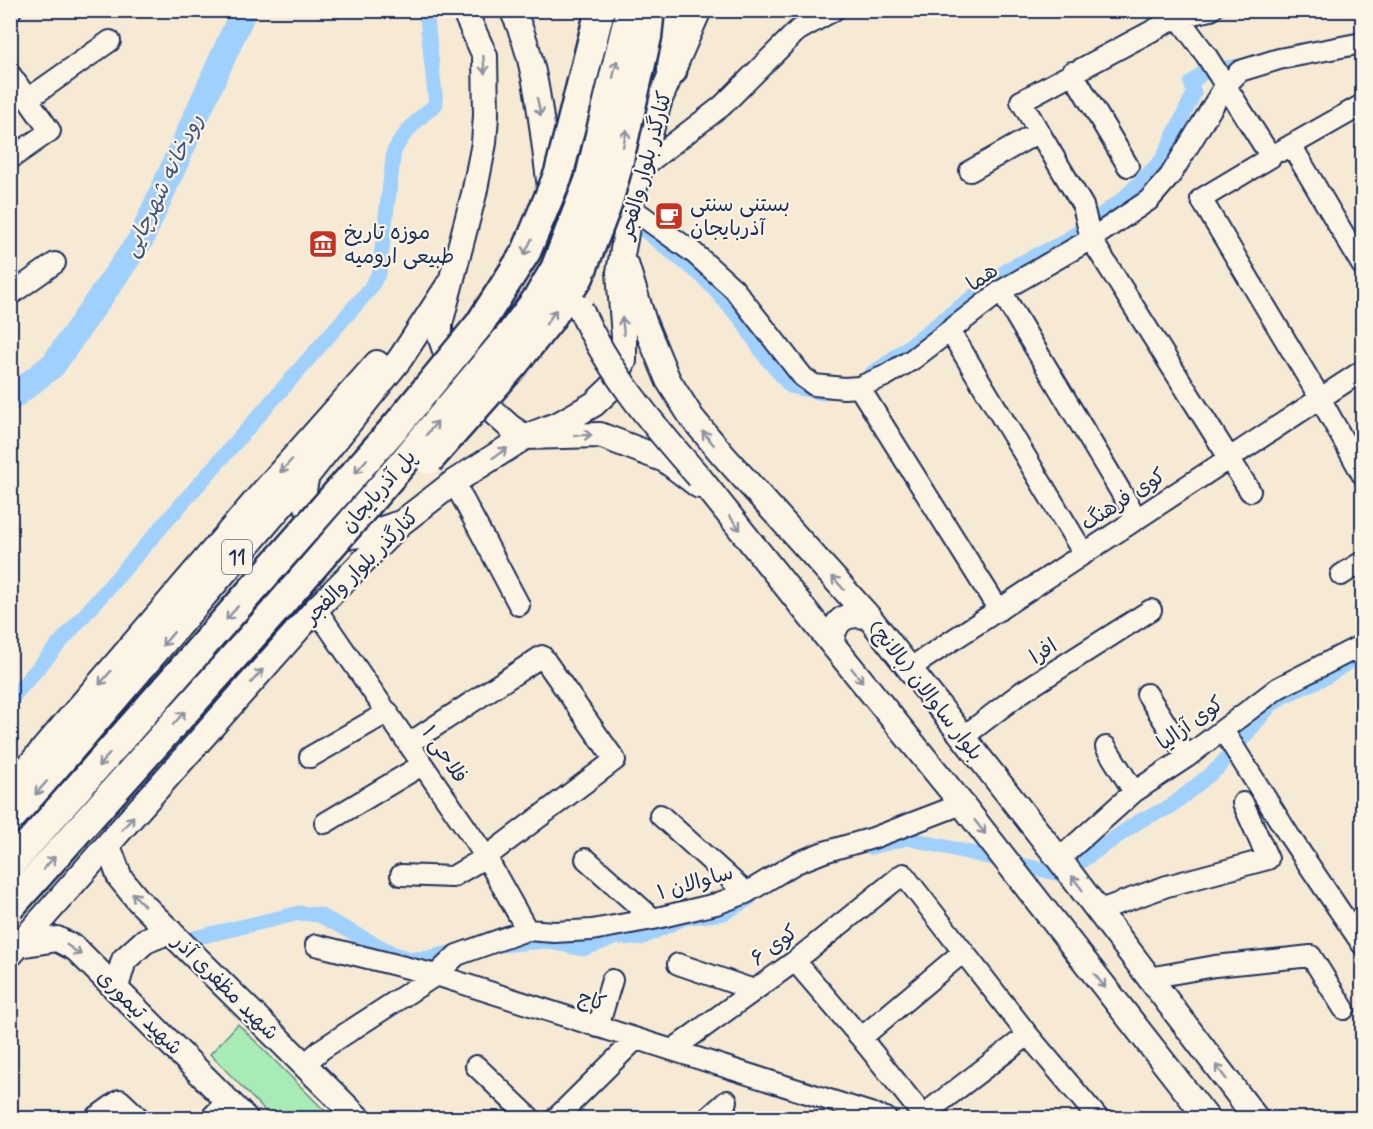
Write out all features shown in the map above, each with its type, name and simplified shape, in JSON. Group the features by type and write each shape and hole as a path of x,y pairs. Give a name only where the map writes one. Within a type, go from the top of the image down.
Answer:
{"highway":[{"name":"پل آذربایجان","path":"10,865 397,425 479,325 526,252 559,173 600,10"},
{"name":"پل آذربایجان","path":"10,907 273,613 481,370 539,296 555,269 589,182 630,10"},
{"path":"273,613 352,542 433,456 535,338 579,277 607,206 618,169 643,60 649,18 647,10"},
{"path":"672,71 674,10"}],"main road":[{"name":"11","path":"10,823 307,476 400,359 451,281 474,194 484,143 486,115 485,56 464,10"},
{"name":"بلوار ساوالان (بالانج)","path":"512,10 519,25 531,69 541,118 554,214 580,308 589,329 608,361 640,410 699,477 962,804 1207,1119"},
{"name":"کنارگذر بلوار والفجر","path":"15,950 316,609 401,523 454,482 525,437 561,423 594,404 612,387 624,361 619,272 640,169 660,99 699,10"},
{"name":"بلوار ساوالان (بالانج)","path":"622,251 644,322 668,380 692,418 869,617 1059,860 1256,1119"},
{"path":"451,281 440,324 440,336 448,359 480,400 510,427 525,437 600,435 665,460 717,500"},
{"path":"10,788 262,493 451,281"},
{"path":"307,476 304,489 305,500 314,518 328,531 346,536 369,533 401,523"},
{"path":"250,542 264,532 283,529 301,537 312,546 324,568 325,579 324,592 316,609"},
{"path":"832,644 832,633 838,623 847,616 858,614 869,617"},
{"name":"شهید مظفری آذر","path":"108,846 120,878 138,900 358,1119"},
{"path":"116,987 124,960 145,941 170,931"},
{"name":"شهید تیموری","path":"15,950 57,939 76,949 245,1119"}],"street":[{"path":"640,169 722,106 797,31 834,10"},
{"path":"1210,10 1176,14 1021,100 1083,206 1091,239 1250,491"},
{"path":"1176,14 1206,55 1271,157"},
{"path":"28,99 110,41"},
{"name":"هما","path":"631,208 694,253 734,289 803,377 814,385 859,387 885,376 913,359 1001,291 1091,239 1149,200 1170,176 1225,86 1240,71 1250,66 1306,53 1362,43"},
{"path":"1072,72 1128,165"},
{"path":"10,74 50,131 10,159"},
{"path":"1362,105 1201,199 1320,398 1362,474"},
{"path":"970,171 1039,132"},
{"path":"1292,145 1362,266"},
{"path":"10,295 55,263"},
{"path":"1001,291 1137,519"},
{"path":"950,331 1084,554"},
{"name":"کوی فرهنگ","path":"910,668 1362,371"},
{"path":"859,387 999,610"},
{"path":"454,482 519,605"},
{"path":"1341,575 1362,562"},
{"name":"فلاحی ۱","path":"316,609 486,857 527,930"},
{"name":"افرا","path":"963,737 1022,692 1151,610"},
{"name":"کوی آزالیا","path":"1059,860 1134,792 1186,757 1278,688 1362,645"},
{"path":"402,875 452,878 486,857 615,760 542,656 408,744"},
{"path":"1147,694 1186,757"},
{"path":"310,757 388,712"},
{"path":"1222,730 1362,944"},
{"path":"1106,747 1134,792"},
{"path":"325,823 422,765"},
{"path":"1097,910 1167,886 1268,859 1244,803"},
{"name":"ساوالان ۱","path":"436,975 457,955 527,930 554,932 592,930 652,920 716,904 746,893 796,863 962,804"},
{"path":"660,815 746,893"},
{"path":"586,859 652,920"},
{"name":"کوی ۶","path":"672,1050 795,961 903,874 963,952"},
{"name":"کاج","path":"316,945 436,975 886,1119"},
{"path":"861,1038 963,952 1098,1119"},
{"path":"1149,978 1215,966 1311,956 1344,1009"},
{"path":"795,961 861,1038 930,1112 1028,1035"},
{"path":"678,964 753,990"},
{"path":"305,1064 322,1049 436,975"},
{"path":"598,1027 612,980"},
{"path":"556,1119 636,1039"},
{"path":"476,1066 530,1119"},
{"path":"95,1119 120,1100 139,1119"},
{"path":"211,1119 228,1100"},
{"path":"708,1119 727,1101"}],"green space":[{"path":"238,1024 332,1118 272,1118 210,1054"}],"waterway":[{"name":"رودخانه شهرچایی","path":"10,399 53,365 141,239 244,10"},
{"path":"10,700 369,290 379,273 394,151 413,125 436,104 426,10"},
{"path":"872,373 1010,268 1064,242 1123,199 1162,160 1194,93 1191,83 1205,71 1249,65"},
{"path":"631,212 644,230 702,276 741,319 764,355 790,386 822,393"},
{"path":"871,847 907,838 1060,874 1141,820 1170,807 1218,768 1270,706 1284,696 1326,677 1362,654"},
{"path":"500,945 545,941 583,949 617,937 641,938 684,918 724,913 750,898"},
{"path":"194,938 300,913 319,915 394,954 411,959 428,958 462,950"}],"place":[{"name":"بستنی سنتی آذربایجان","path":"669,216"},
{"name":"موزه تاریخ طبیعی ارومیه","path":"323,244"}]}
